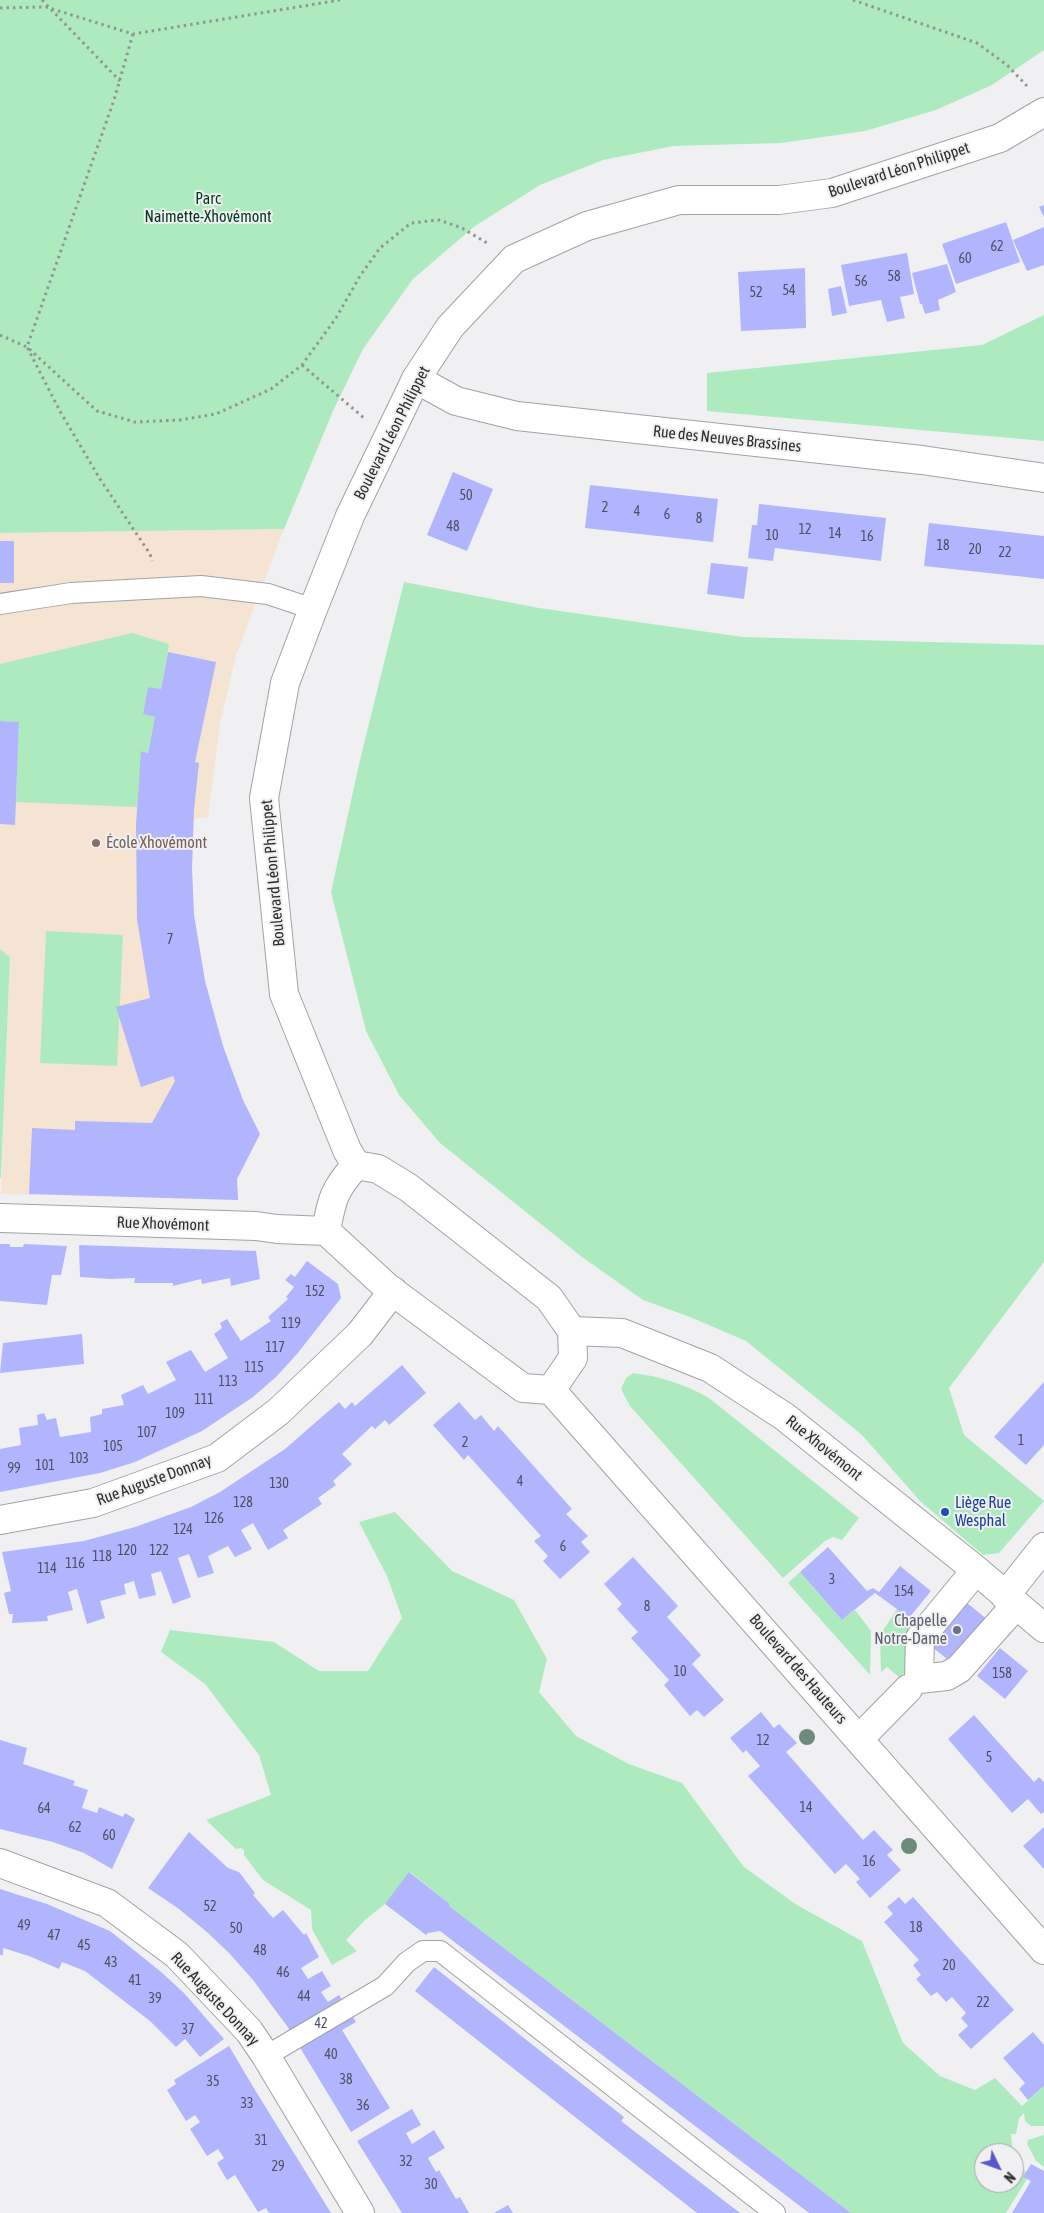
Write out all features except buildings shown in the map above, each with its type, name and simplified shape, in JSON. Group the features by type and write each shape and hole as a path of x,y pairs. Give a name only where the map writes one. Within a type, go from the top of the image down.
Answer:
{"street":[{"name":"Boulevard Léon Philippet","path":"356,1165 347,1150 284,994 264,798 285,683 350,516 416,379 450,327 514,259 586,226 680,200 779,200 832,193 1000,138 1038,102"},
{"name":"Rue des Neuves Brassines","path":"416,379 456,401 517,416 922,460 1044,478"},
{"path":"356,1165 378,1169 410,1188 549,1298 572,1331 573,1358 551,1390 523,1388 393,1291 326,1231 330,1207 338,1186 356,1165"},
{"name":"Rue Xhovémont","path":"0,1218 256,1226 276,1229 326,1231"},
{"name":"Rue Auguste Donnay","path":"0,1520 94,1503 217,1458 278,1412 360,1334 393,1291"},
{"name":"Rue Xhovémont","path":"572,1331 622,1333 710,1368 785,1416 976,1570 1044,1628"},
{"name":"Boulevard des Hauteurs","path":"551,1390 1044,1950"},
{"path":"976,1570 920,1638 918,1679 947,1676 959,1670 1010,1600 1044,1547"},
{"path":"859,1739 908,1689"},
{"name":"Rue Auguste Donnay","path":"0,1863 107,1903 177,1955 249,2031 360,2213"}],"lane":[{"path":"0,604 71,593 201,586 268,594 313,609"},
{"path":"266,2056 385,1986 407,1962 422,1951 440,1952 775,2213"}],"path":[{"path":"42,0 120,81"},
{"path":"0,8 46,6 133,34 340,0"},
{"path":"853,0 976,44 1007,65 1038,102"},
{"path":"133,34 120,81 27,347 61,412 100,479 150,554 160,587"},
{"path":"0,335 27,347 97,411 134,422 180,420 216,414 271,389 302,365 336,318 360,276 380,248 412,223 439,220 462,228 514,259"},
{"path":"302,365 387,439"}],"shaded area":[{"name":"École Xhovémont","path":"284,529 236,655 220,724 208,817 194,819 192,868 194,915 205,981 223,1046 243,1100 260,1134 237,1179 238,1200 1,1194 10,957 0,949 0,533"}],"green space":[{"name":"Parc Naimette-Xhovémont","path":"0,0 1044,0 1044,50 992,85 936,110 865,131 781,143 674,146 603,160 540,185 475,226 413,279 363,349 333,411 284,529 0,533"},
{"path":"1044,315 1044,441 707,411 707,373 982,345"},
{"path":"404,582 539,608 743,637 1044,645 1044,1262 949,1388 964,1435 1044,1501 999,1553 983,1555 920,1501 862,1435 746,1341 690,1317 643,1300 582,1257 440,1143 399,1095 366,1031 331,892 360,760"},
{"path":"132,633 169,644 161,689 148,687 143,714 155,717 148,753 142,751 137,807 16,802 19,722 0,721 0,664"},
{"path":"46,931 123,935 117,1066 40,1063"},
{"path":"0,949 10,957 1,1178 0,1177"},
{"path":"633,1373 653,1376 672,1382 692,1389 709,1398 859,1518 842,1540 833,1537 825,1541 783,1578 630,1406 621,1389 626,1378"},
{"path":"395,1512 452,1571 514,1600 547,1659 539,1692 576,1736 629,1764 682,1783 744,1867 797,1905 862,1941 903,2043 940,2076 975,2090 995,2078 1022,2106 1044,2086 1044,2126 1031,2126 1025,2121 1024,2113 1019,2118 1016,2134 1011,2134 1012,2143 974,2143 974,2193 1018,2193 1006,2213 851,2213 449,1906 450,1904 410,1872 385,1904 365,1920 346,1940 357,1951 332,1965 312,1929 311,1910 263,1880 244,1855 244,1850 241,1848 236,1849 206,1820 271,1795 259,1755 205,1684 161,1652 170,1630 274,1642 319,1671 368,1671 402,1618 387,1576 359,1522"},
{"path":"800,1572 842,1620 855,1610 871,1631 870,1675 788,1583"},
{"path":"897,1609 909,1618 911,1616 921,1625 911,1665 900,1678 887,1667 881,1672 880,1635"},
{"path":"1044,2135 1044,2167 1036,2161 1027,2144 1028,2140"}],"place":[{"name":"École Xhovémont","path":"96,843"},
{"name":"Liège Rue Wesphal","path":"945,1512"},
{"name":"Chapelle Notre-Dame","path":"957,1630"}]}
